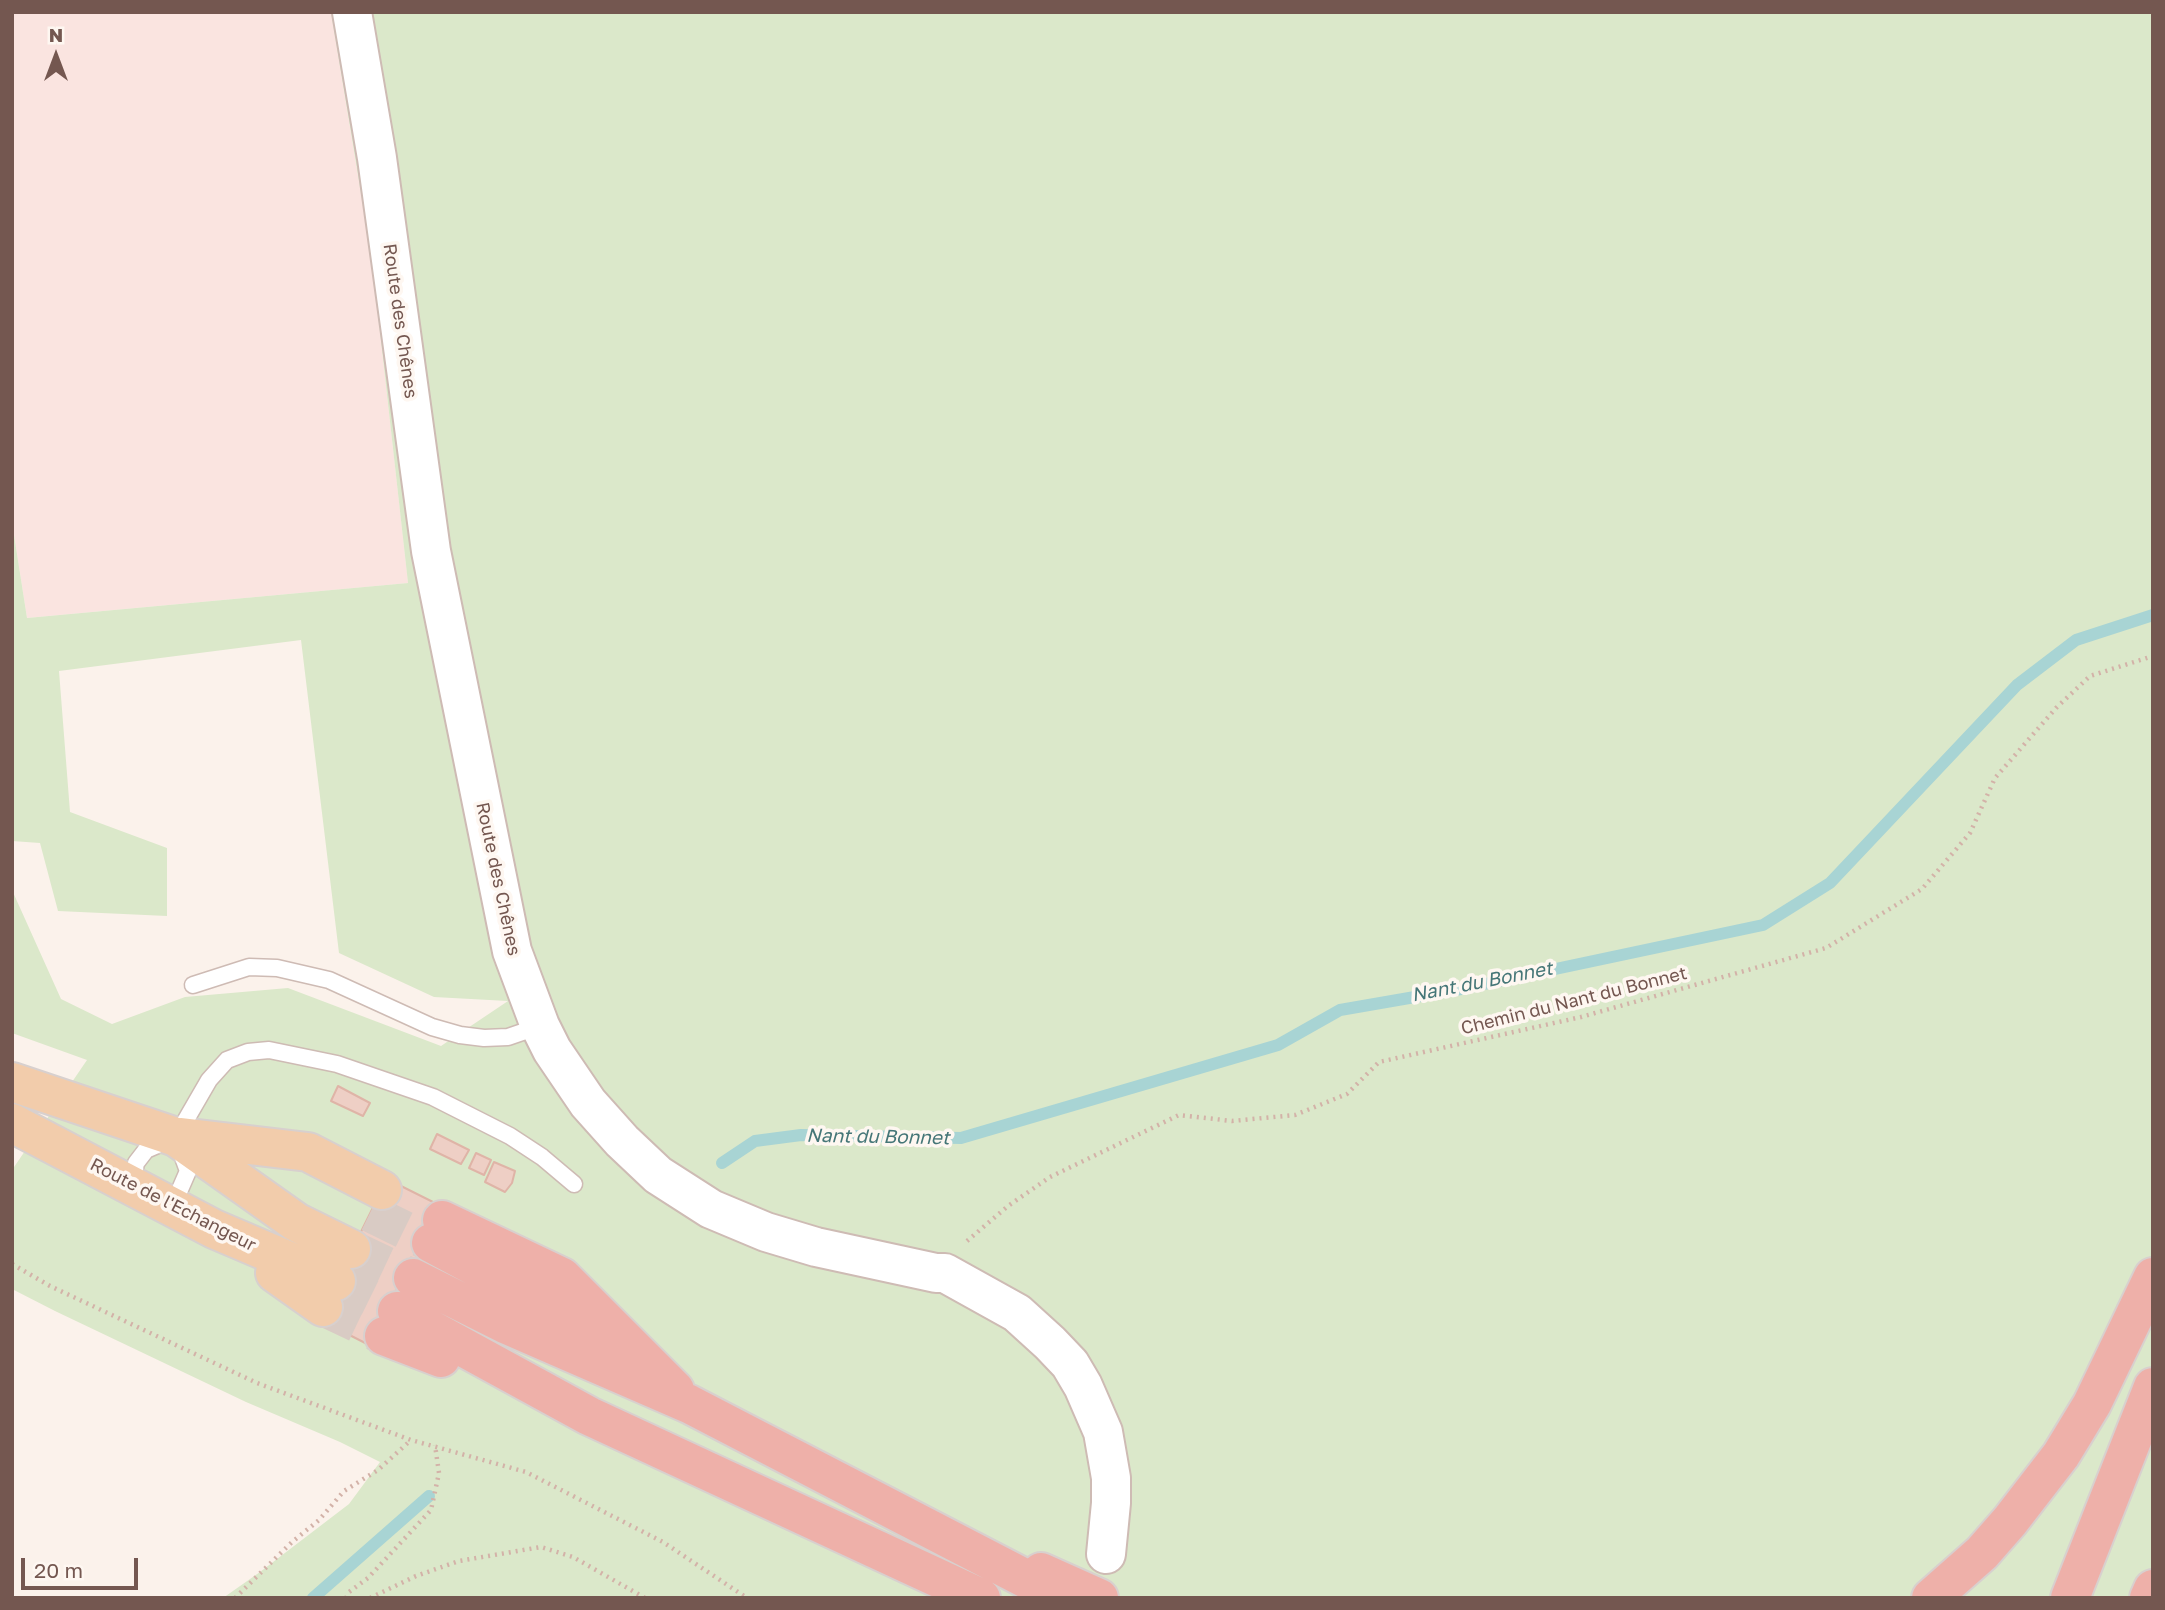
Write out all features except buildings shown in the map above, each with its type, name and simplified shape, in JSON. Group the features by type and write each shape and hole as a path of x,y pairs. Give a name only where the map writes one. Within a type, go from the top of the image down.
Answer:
{"highway":[{"path":"437,1232 562,1277 688,1404"},
{"path":"1931,1598 1996,1537 2061,1455 2104,1380 2153,1277"},
{"path":"981,1598 589,1416 398,1308 505,1324 688,1404 1063,1598"},
{"path":"2070,1598 2153,1387"},
{"path":"838,1480 1099,1598"},
{"path":"762,1498 940,1598"},
{"path":"2149,1598 2153,1589"}],"main road":[{"name":"Route de l'Echangeur","path":"12,1082 176,1137 296,1222 337,1279 214,1229 12,1123"},
{"path":"176,1137 308,1152 376,1201"}],"street":[{"name":"Route des Chênes","path":"352,12 377,158 431,551 512,951 540,1026 552,1050 588,1103 622,1141 658,1175 711,1209 766,1232 817,1247 945,1273 1017,1313 1064,1357 1083,1386 1103,1432 1111,1478 1106,1554"}],"lane":[{"path":"193,985 249,967 277,968 329,980 432,1027 460,1035 508,1037 540,1026"},
{"path":"176,1137 188,1171 178,1194 148,1194 136,1163 146,1150 176,1137 209,1080 227,1060 248,1052 269,1050 337,1064 433,1097 510,1136 542,1157 574,1184"}],"path":[{"name":"Chemin du Nant du Bonnet","path":"945,1273 961,1246 1008,1206 1049,1177 1179,1115 1232,1121 1295,1115 1347,1094 1379,1062 1581,1017 1826,948 1922,890 1970,833 1995,778 2056,708 2090,676 2153,656"},
{"path":"12,1264 50,1286 257,1383 411,1440 526,1472 663,1542 747,1598"},
{"path":"235,1598 319,1520 344,1491 378,1470 411,1440"},
{"path":"345,1598 368,1578 431,1510 439,1473 435,1446"},
{"path":"370,1598 416,1576 459,1561 541,1547 573,1557 645,1598"}],"shaded area":[{"path":"12,12 331,12 372,260 408,583 27,618 12,522"}],"green space":[{"path":"331,12 2153,12 2153,1598 223,1598 349,1504 380,1462 246,1402 12,1289 12,1170 87,1060 12,1033 12,890 61,999 112,1024 185,997 288,988 441,1046 508,1001 434,997 339,953 301,640 59,671 70,812 167,848 167,916 58,911 40,843 12,841 12,522 27,618 408,583 372,260"}],"waterway":[{"name":"Nant du Bonnet","path":"722,1163 755,1141 801,1135 961,1138 1278,1045 1340,1010 1461,989 1763,925 1830,883 2017,685 2076,640 2153,615"},
{"name":"Nant du Bonnet","path":"313,1598 429,1496"}],"tunnel":[{"path":"370,1213 431,1243"},
{"path":"351,1249 413,1278"},
{"path":"336,1281 397,1311"},
{"path":"323,1307 384,1336"}]}
